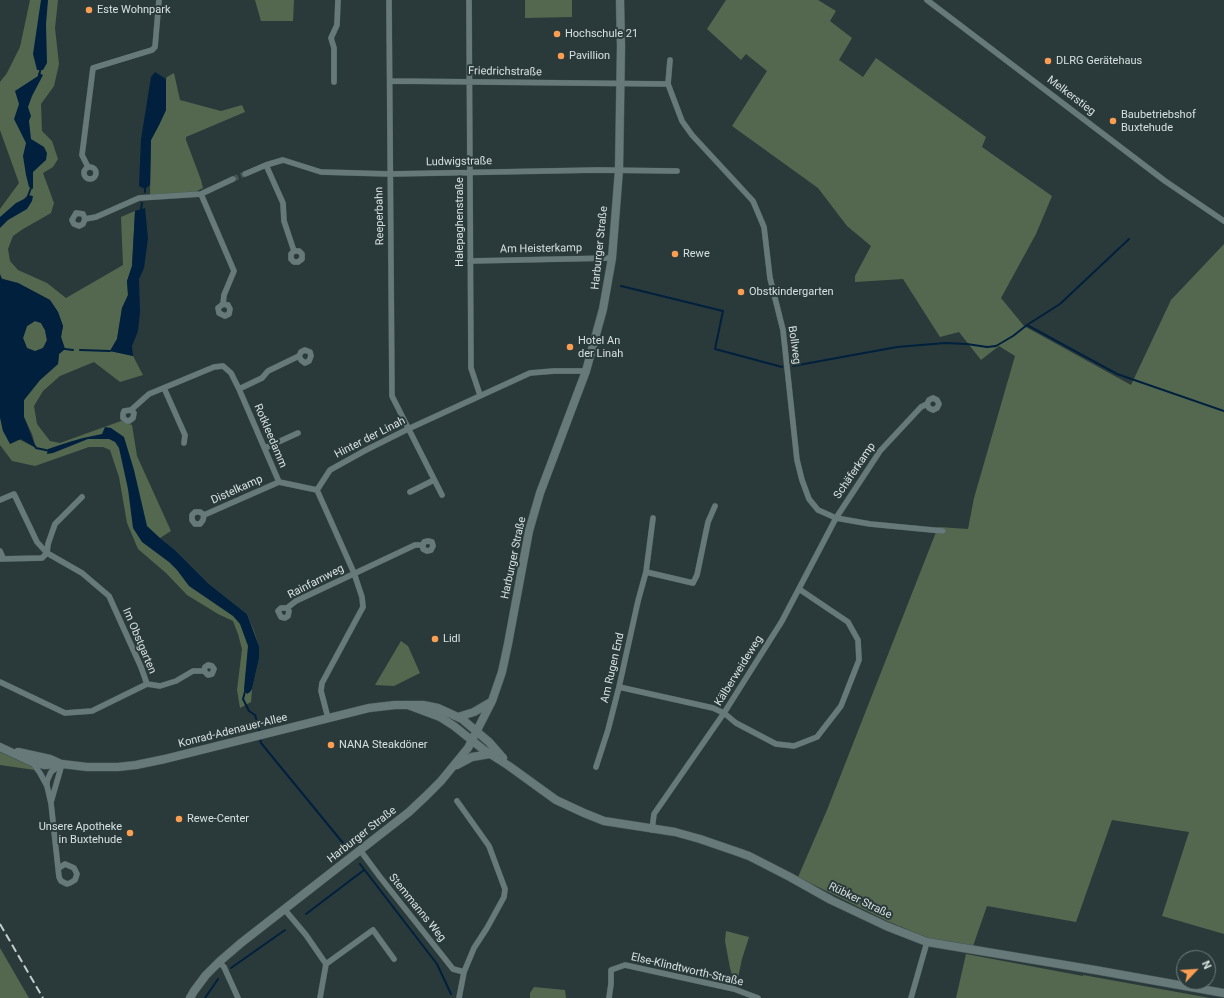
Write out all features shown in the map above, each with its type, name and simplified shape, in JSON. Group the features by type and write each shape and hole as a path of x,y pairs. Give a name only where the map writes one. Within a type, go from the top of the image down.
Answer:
{"street":[{"path":"88,167 82,155 93,68 152,50 155,47 159,0"},
{"path":"334,82 334,48 331,38 337,26 338,0"},
{"name":"Reeperbahn","path":"389,0 392,396 442,495"},
{"name":"Halepaghenstraße","path":"469,0 471,368 480,395"},
{"name":"Harburger Straße","path":"190,998 202,980 219,962 241,943 409,812 441,781 473,741 492,701 502,672 529,531 540,494 586,371 603,309 612,258 619,170 621,84 620,0"},
{"name":"Melkerstieg","path":"927,0 1166,181 1224,221"},
{"name":"Bollweg","path":"670,60 668,84 682,121 692,135 753,201 764,227 770,278 784,330 797,460 809,499 818,510 836,518 870,524 943,531"},
{"name":"Friedrichstraße","path":"390,81 621,84"},
{"path":"621,84 668,84"},
{"name":"Ludwigstraße","path":"245,174 283,160 321,172 390,174 619,170 678,171"},
{"path":"266,165 283,203 284,221 294,251"},
{"path":"85,219 96,217 139,198 201,194 233,179"},
{"path":"201,194 234,271 224,295 223,304"},
{"name":"Am Heisterkamp","path":"470,261 612,258"},
{"path":"239,389 262,378 268,371 299,356"},
{"name":"Rotkleedamm","path":"164,388 214,366 223,366 231,374 239,389 279,482 316,490"},
{"name":"Hinter der Linah","path":"316,490 330,470 366,450 480,395 530,373 586,371"},
{"path":"131,410 149,394 164,388 185,435 184,443"},
{"name":"Schäferkamp","path":"836,518 880,452 921,407 927,404"},
{"path":"265,448 298,433"},
{"path":"410,492 434,480"},
{"name":"Distelkamp","path":"204,516 279,482"},
{"path":"316,490 354,573 362,597 363,607 322,683 321,691 328,718"},
{"path":"0,500 14,494 37,542 47,553"},
{"path":"0,551 2,558 42,558 47,553 48,544 55,524 82,497"},
{"path":"646,572 693,583 697,575 708,522 715,506"},
{"name":"Am Rugen End","path":"596,766 608,730 646,572 653,518"},
{"name":"Kälberweideweg","path":"652,830 654,814 724,713 782,621 836,518"},
{"name":"Rainfarnweg","path":"287,608 296,601 354,573 415,545 423,545"},
{"name":"Im Obstgarten","path":"0,682 66,713 92,711 147,684 141,667 109,596 82,573 47,553"},
{"path":"619,687 713,708 776,744 794,746 817,737 841,706 859,660 858,640 848,622 799,588"},
{"path":"147,684 160,686 176,681 193,671 204,671"},
{"path":"458,717 474,712 492,701"},
{"name":"Konrad-Adenauer-Allee","path":"4,748 32,762 45,765 62,764 100,768 142,764 386,705 432,706 458,717 477,732"},
{"name":"Konrad-Adenauer-Allee","path":"408,705 440,717 473,741"},
{"name":"Rübker Straße","path":"477,732 489,742 509,766"},
{"name":"Rübker Straße","path":"473,741 556,800 584,813 604,821 652,830 675,832 700,838 749,856 838,903 886,926 927,942 1089,968 1224,994"},
{"name":"Konrad-Adenauer-Allee","path":"4,748 50,759 62,764"},
{"path":"453,767 472,757 490,754"},
{"name":"Konrad-Adenauer-Allee","path":"32,762 47,786 51,803 59,877 61,881 67,884 73,882 77,877 76,871 74,868 65,864 57,855"},
{"path":"47,786 47,781 51,772 62,764"},
{"name":"Konrad-Adenauer-Allee","path":"51,803 62,764"},
{"path":"457,802 489,846 504,889 504,898 474,948 464,972 459,998"},
{"name":"Stemmanns Weg","path":"360,850 453,969 464,972"},
{"path":"59,868 65,864"},
{"path":"285,910 306,935 326,964"},
{"path":"320,998 326,964 373,930 394,959"},
{"path":"911,998 927,942"},
{"path":"219,962 224,967 238,998"},
{"name":"Else-Klindtworth-Straße","path":"609,998 611,970 625,965 734,989 754,997"}],"green space":[{"path":"30,0 58,0 55,28 59,64 54,86 41,104 42,131 52,141 58,159 53,167 43,173 54,203 51,213 13,236 8,249 10,261 18,270 47,283 66,298 123,265 121,217 135,211 132,266 127,281 128,295 122,308 117,339 110,351 133,356 143,375 120,382 94,362 60,376 43,391 34,406 37,424 50,441 60,443 121,421 132,425 137,456 171,531 160,538 175,550 209,584 247,614 254,631 259,646 259,659 252,689 251,702 240,708 237,690 242,649 233,621 218,614 187,595 166,573 138,549 127,523 119,477 110,450 103,447 89,447 35,466 12,461 0,445 0,417 3,431 36,448 32,434 24,417 24,400 40,380 58,364 59,354 65,349 61,337 63,326 58,312 50,300 18,283 0,278 0,209 19,183 0,130 0,82 7,73 20,47"},
{"path":"255,0 294,0 293,21 261,21"},
{"path":"525,0 572,0 572,17 525,18"},
{"path":"726,0 818,0 836,11 830,21 852,38 839,60 863,77 876,58 986,137 982,147 1052,196 1036,234 1001,298 1024,326 1131,385 1171,300 1224,244 1224,934 1162,916 1189,832 1112,820 1076,922 987,906 973,946 928,938 887,921 798,877 827,810 938,527 968,529 974,498 1015,356 999,346 981,360 959,332 940,337 903,279 855,282 855,276 871,246 847,226 818,188 732,126 767,71 746,54 741,60 707,29"},
{"path":"174,73 180,100 221,111 242,105 245,112 186,137 203,188 195,192 150,195 151,140 166,110 166,79"},
{"path":"35,321 41,323 45,330 47,341 43,348 35,352 27,348 23,338 27,326"},
{"path":"401,641 408,646 420,673 394,686 375,685"},
{"path":"0,752 42,771 0,765"},
{"path":"726,931 749,937 737,982 734,981 730,968 725,941"},
{"path":"0,948 29,998 0,998"},
{"path":"966,954 1083,976 1210,998 956,998"},
{"path":"534,987 565,990 566,998 530,998 530,993"}],"water":[{"path":"41,0 48,0 46,24 47,63 43,70 37,70 33,54"},
{"path":"155,72 166,79 166,110 151,140 150,185 145,189 139,186 141,139 151,77"},
{"path":"38,73 43,75 28,107 31,116 29,121 31,139 44,147 47,153 46,160 33,172 33,189 29,187 23,156 26,143 14,119 19,104 15,91 38,76"},
{"path":"28,195 33,196 27,209 8,220 0,228 0,217"},
{"path":"145,208 148,238 144,268 139,279 140,312 138,331 132,346 133,356 110,351 117,339 122,308 128,295 127,281 132,266 135,211"},
{"path":"0,274 2,279 18,283 50,300 58,312 63,326 61,337 65,349 59,354 58,364 40,380 24,400 24,417 36,448 21,439 10,444 3,431 0,417","holes":["35,321 41,323 45,330 47,340 43,348 35,351 27,348 23,338 27,326"]},
{"path":"105,427 111,428 124,437 134,470 147,526 175,550 209,584 247,614 259,646 259,659 252,689 247,694 244,689 248,646 240,624 233,616 189,586 169,562 142,542 133,528 128,489 119,448 115,442 109,439 88,439 47,454 48,449 83,438 102,434"}],"waterway":[{"path":"39,76 41,67"},
{"path":"28,196 31,188"},
{"path":"141,209 142,203"},
{"path":"1027,325 1060,304 1129,239"},
{"path":"621,286 723,311 715,349 782,367"},
{"path":"793,366 897,347 945,343 987,347 996,346 1013,336 1027,325 1117,374 1224,411"},
{"path":"65,349 73,350"},
{"path":"80,350 110,351"},
{"path":"35,446 36,448 50,451"},
{"path":"246,688 243,699 249,711 255,715 260,733"},
{"path":"260,737 261,743 343,843"},
{"path":"360,864 437,964 451,994"},
{"path":"306,914 364,870"},
{"path":"231,968 285,930"},
{"path":"205,998 218,979"}],"tunnel":[{"path":"233,179 245,174"}],"railway":[{"path":"0,924 43,998"}],"place":[{"name":"Este Wohnpark","path":"89,10"},
{"name":"Hochschule 21","path":"557,34"},
{"name":"Pavillion","path":"561,56"},
{"name":"DLRG Gerätehaus","path":"1048,61"},
{"name":"Baubetriebshof Buxtehude","path":"1113,121"},
{"name":"Rewe","path":"675,254"},
{"name":"Obstkindergarten","path":"741,292"},
{"name":"Hotel An der Linah","path":"570,347"},
{"name":"Lidl","path":"435,639"},
{"name":"NANA Steakdöner","path":"331,745"},
{"name":"Rewe-Center","path":"179,819"},
{"name":"Unsere Apotheke in Buxtehude","path":"130,833"}]}
